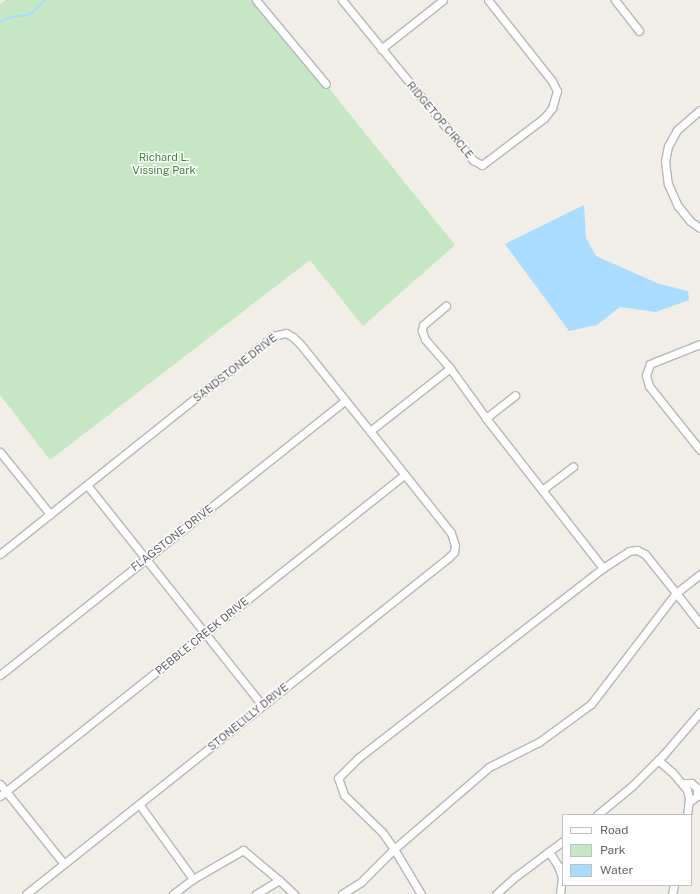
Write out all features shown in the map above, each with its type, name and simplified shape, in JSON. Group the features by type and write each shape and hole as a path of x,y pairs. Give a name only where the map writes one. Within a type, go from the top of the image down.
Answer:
{"street":[{"path":"256,0 326,84"},
{"path":"342,0 381,49 443,0"},
{"name":"RIDGETOP CIRCLE","path":"381,49 473,160 482,165 544,118 552,108 556,91 552,81 488,0"},
{"path":"615,0 639,31"},
{"path":"700,111 677,130 668,146 665,161 668,184 678,206 690,221 700,228"},
{"path":"446,306 423,325 422,331 425,339 450,368 486,418 603,568"},
{"name":"SANDSTONE DRIVE","path":"0,554 274,336 286,333 293,336 450,533"},
{"path":"700,344 650,364 646,375 649,386 700,450"},
{"path":"370,431 450,368"},
{"path":"486,418 515,395"},
{"name":"FLAGSTONE DRIVE","path":"0,675 345,401"},
{"path":"0,452 50,514"},
{"path":"542,490 573,467"},
{"name":"PEBBLE CREEK DRIVE","path":"0,796 404,475"},
{"path":"87,485 262,705"},
{"name":"STONELILLY DRIVE","path":"26,894 448,558 454,552 455,545 450,533"},
{"path":"421,894 382,832 344,795 338,778 358,758 603,568 628,551 637,550 645,554 700,624"},
{"path":"342,894 361,882 394,849 489,767 539,742 592,704 676,593 700,574"},
{"path":"598,814 632,786 658,760 700,712"},
{"path":"658,760 682,783 686,790 689,802 687,814"},
{"path":"682,783 691,783 697,788 697,796 689,802"},
{"path":"0,784 64,864"},
{"path":"139,804 193,879"},
{"path":"496,894 562,843"},
{"path":"173,894 193,879 243,850 294,894"},
{"path":"549,852 558,866 562,877 560,894"},
{"path":"256,894 278,880"}],"green space":[{"name":"Richard L. Vissing Park","path":"6,0 258,0 455,245 363,326 310,260 50,460 0,395 0,4"}],"water":[{"path":"584,205 586,238 596,256 659,284 688,291 689,300 656,312 620,307 597,325 569,331 505,244"}],"waterway":[{"path":"0,21 12,17 31,14 45,0"}]}
